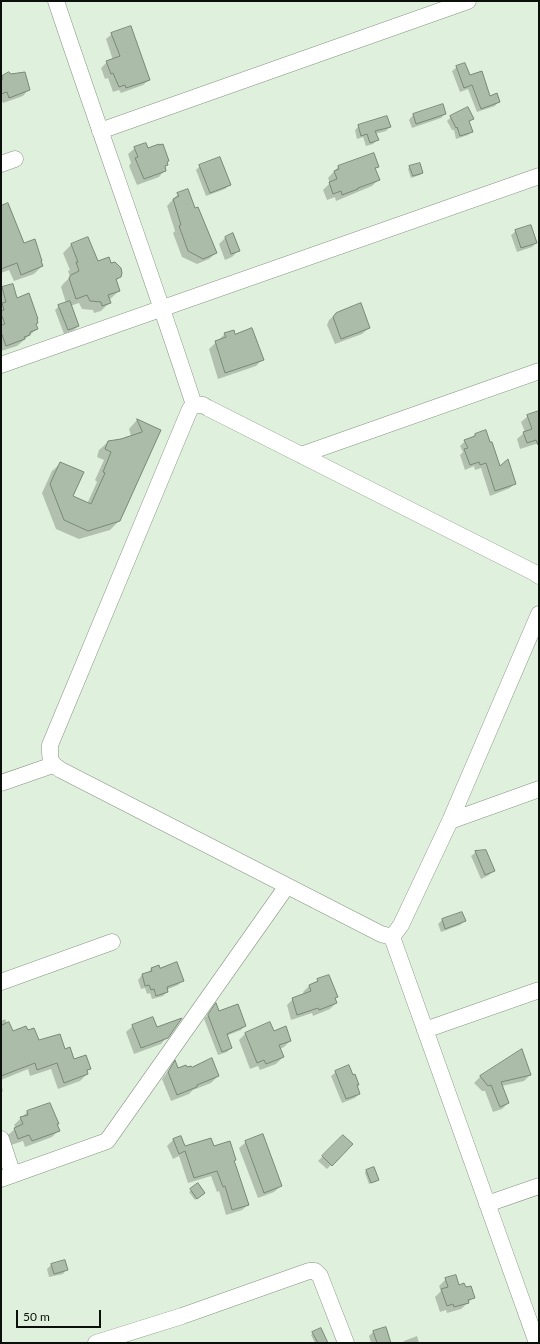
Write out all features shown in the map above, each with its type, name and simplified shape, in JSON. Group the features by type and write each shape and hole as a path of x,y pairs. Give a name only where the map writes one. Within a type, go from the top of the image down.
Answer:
{"street":[{"path":"56,1 194,405"},
{"path":"100,131 468,1"},
{"path":"1,365 539,176"},
{"path":"301,454 539,370"},
{"path":"392,937 381,934 75,778 53,765 50,756 50,745 187,416 190,409 194,405 203,405 539,576"},
{"path":"392,937 401,925 450,821 539,614"},
{"path":"1,783 53,765"},
{"path":"450,821 539,790"},
{"path":"1,1138 7,1177 106,1141 287,886"},
{"path":"392,937 537,1343"},
{"path":"1,982 112,942"},
{"path":"425,1030 539,990"},
{"path":"487,1204 539,1186"},
{"path":"96,1343 182,1316 310,1271 315,1271 320,1276 346,1343"}],"building":[{"path":"131,26 150,80 126,88 125,85 119,87 113,73 111,74 106,61 120,56 111,33"},
{"path":"465,63 470,75 482,71 490,96 497,93 500,102 481,109 472,85 464,88 456,66"},
{"path":"9,72 11,74 25,72 30,90 9,98 7,92 1,94 2,76"},
{"path":"443,104 446,114 416,124 413,114"},
{"path":"468,107 474,119 469,121 473,132 460,136 457,127 456,128 450,116"},
{"path":"387,116 391,127 375,131 379,140 370,143 367,134 361,136 358,125"},
{"path":"146,143 148,148 163,144 169,161 167,162 168,165 165,166 166,171 144,179 135,158 138,157 134,147"},
{"path":"374,153 379,167 375,168 380,180 342,195 341,191 333,194 329,182 337,179 334,171 339,169 338,166"},
{"path":"220,157 231,185 210,193 199,165"},
{"path":"420,163 423,173 413,176 409,166"},
{"path":"188,189 195,208 198,207 217,253 203,259 188,251 179,226 181,225 173,199 179,196 177,193"},
{"path":"8,203 24,243 35,239 43,266 21,275 17,263 1,269 1,206"},
{"path":"531,225 537,243 521,248 515,230"},
{"path":"233,233 240,251 231,254 225,237"},
{"path":"88,237 98,261 109,257 111,263 115,262 121,268 121,277 116,279 120,291 108,295 111,303 102,306 101,302 90,301 87,295 76,299 69,278 71,275 79,271 76,262 78,262 71,244"},
{"path":"13,284 17,298 29,293 38,319 38,323 36,324 38,329 30,332 30,335 24,337 25,339 6,346 1,332 1,325 5,324 1,314 1,311 4,310 2,303 6,302 2,287"},
{"path":"70,301 79,326 68,330 58,305"},
{"path":"361,303 370,328 341,339 333,317 336,313"},
{"path":"252,328 264,360 225,373 215,341 226,337 224,333 234,330 235,334"},
{"path":"539,411 539,445 536,440 527,443 523,432 532,429 527,415"},
{"path":"137,419 161,430 120,521 88,531 64,520 50,484 60,462 84,472 73,496 91,504 105,473 103,472 111,452 105,449 108,441 121,439 142,432"},
{"path":"486,430 490,442 492,442 500,466 508,459 516,484 495,491 486,463 480,465 479,462 470,465 464,449 468,448 464,440"},
{"path":"486,850 495,871 485,875 475,851"},
{"path":"462,912 466,921 445,929 442,919"},
{"path":"177,962 184,981 167,987 168,992 156,996 154,989 151,990 149,985 145,986 142,974 152,971 151,968 159,965 160,968"},
{"path":"329,975 338,997 335,998 337,1003 319,1010 318,1008 297,1015 292,998 311,991 309,985 318,981 317,979"},
{"path":"216,1003 219,1011 238,1004 246,1026 227,1034 232,1048 222,1052 208,1015"},
{"path":"153,1017 157,1027 182,1018 168,1038 141,1048 132,1025"},
{"path":"9,1022 13,1031 26,1026 28,1030 34,1028 39,1040 60,1034 65,1049 70,1047 74,1059 86,1055 91,1069 87,1070 88,1074 64,1083 57,1063 37,1070 35,1063 1,1076 1,1026"},
{"path":"270,1022 274,1031 286,1026 291,1041 279,1045 284,1057 266,1064 264,1060 257,1063 245,1033"},
{"path":"522,1049 531,1075 501,1082 509,1103 500,1107 491,1085 488,1086 480,1076"},
{"path":"212,1058 219,1076 177,1095 168,1072 175,1060 178,1068 186,1065 187,1067 192,1067"},
{"path":"349,1065 353,1075 355,1074 359,1085 357,1085 360,1094 346,1099 335,1071"},
{"path":"50,1103 59,1124 57,1124 60,1131 32,1141 29,1135 18,1139 14,1128 23,1124 20,1117 28,1115 27,1111"},
{"path":"263,1134 282,1186 264,1193 245,1141"},
{"path":"343,1135 353,1144 332,1166 322,1156"},
{"path":"181,1136 185,1146 211,1138 214,1146 230,1141 236,1160 234,1161 249,1205 232,1210 225,1186 223,1187 217,1171 194,1178 185,1151 179,1154 173,1139"},
{"path":"374,1167 379,1180 371,1183 366,1170"},
{"path":"198,1183 205,1193 197,1199 190,1189"},
{"path":"65,1260 68,1270 54,1274 51,1264"},
{"path":"456,1275 459,1285 464,1283 466,1287 471,1286 475,1298 468,1300 469,1303 454,1307 453,1304 447,1306 441,1289 448,1287 445,1278"},
{"path":"386,1327 391,1343 377,1343 373,1331"},
{"path":"321,1328 328,1343 318,1343 312,1332"}]}
